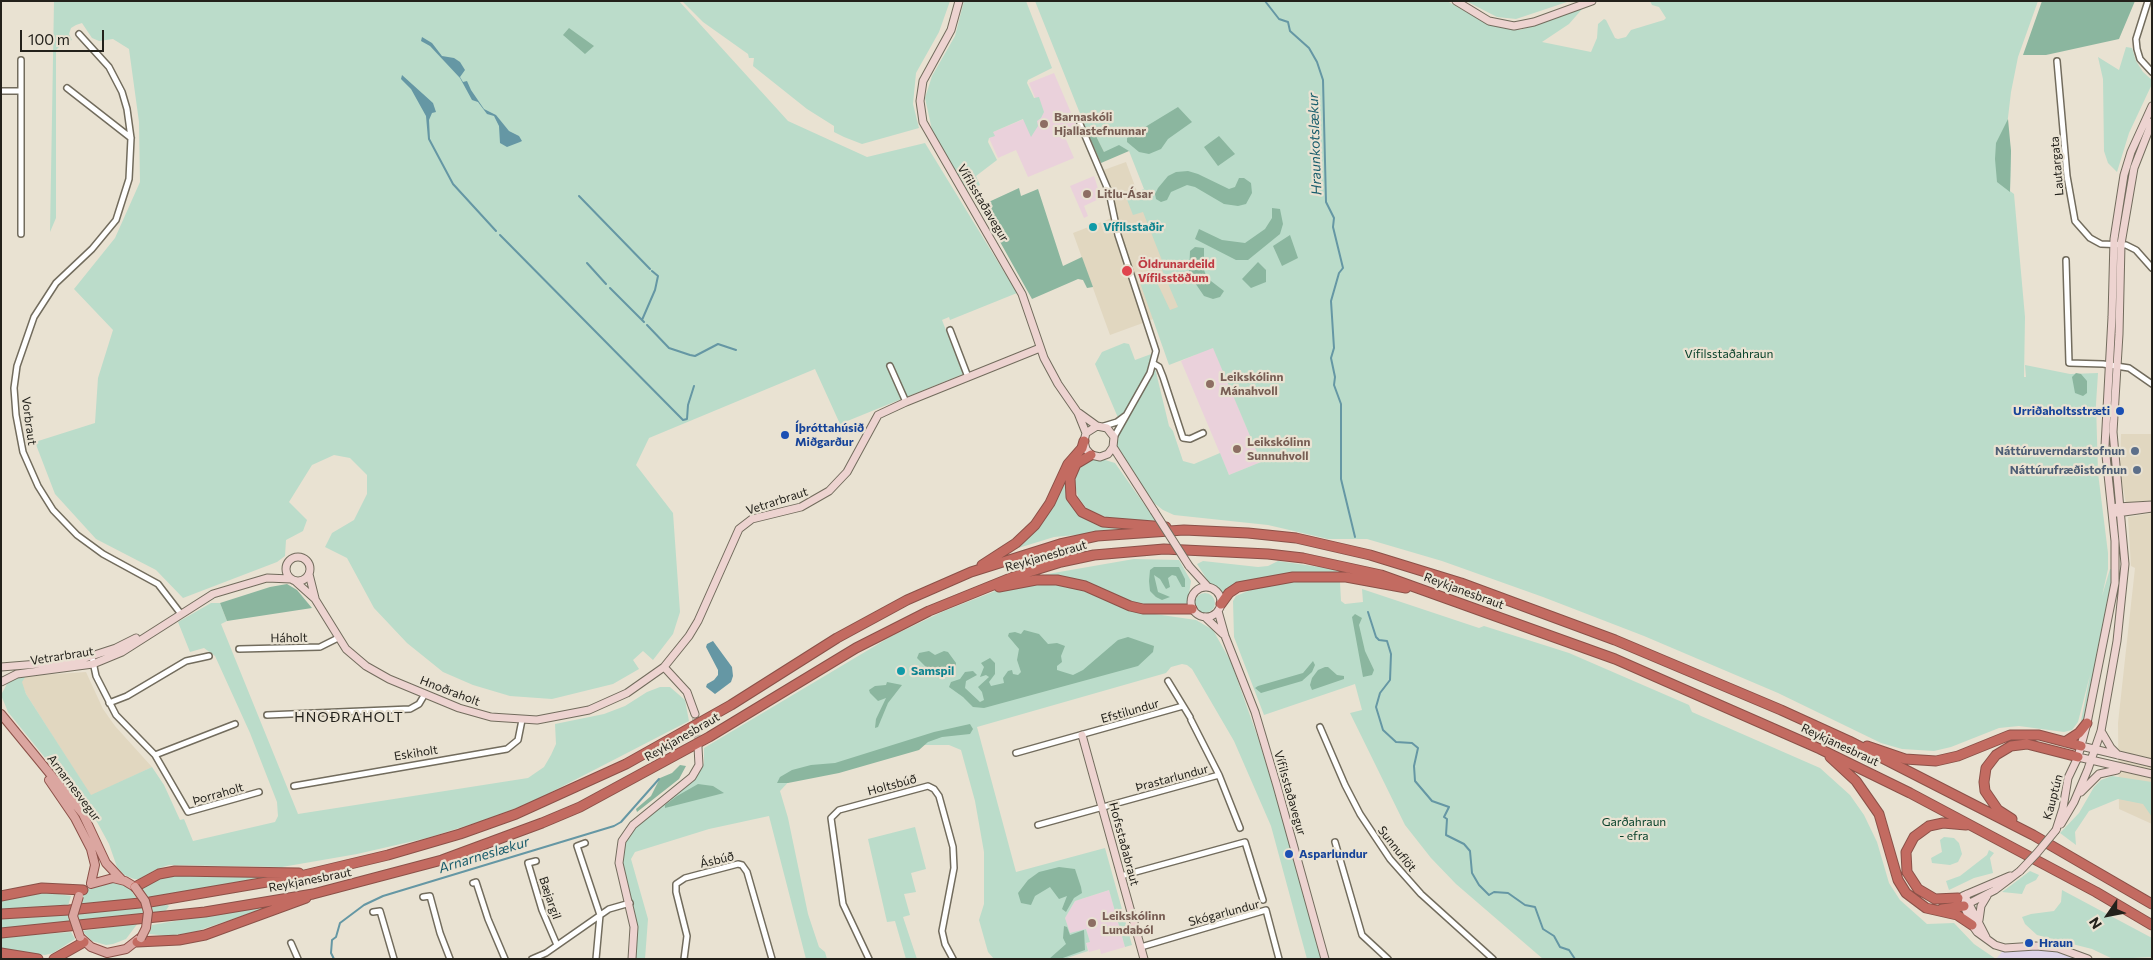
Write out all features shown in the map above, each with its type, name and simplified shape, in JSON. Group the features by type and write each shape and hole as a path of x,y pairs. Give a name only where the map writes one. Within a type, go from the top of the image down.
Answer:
{"highway":[{"path":"971,572 1016,543 1035,525 1050,503 1068,464 1082,448 1085,437"},
{"path":"1092,455 1076,464 1070,478 1071,497 1082,512 1103,522 1154,525 1184,530"},
{"name":"Reykjanesbraut","path":"1,914 150,902 312,873 460,834 516,814 580,786 731,705 852,630 932,588 971,572 1032,552 1078,540 1125,533 1184,530 1248,533 1296,538 1416,569 1615,640 1850,741 2033,835 2152,904"},
{"name":"Reykjanesbraut","path":"1,934 196,913 313,894 442,860 580,807 709,737 856,648 929,612 1013,577 1061,562 1094,555 1164,549 1232,551 1302,558 1381,574 1615,658 1820,749 1972,826 2096,892 2152,925"},
{"path":"1220,608 1229,593 1238,587 1294,577 1346,577 1419,588"},
{"path":"982,590 1036,580 1057,580 1085,586 1143,610 1192,608"},
{"path":"2065,742 2081,732 2087,723"},
{"path":"1850,741 1905,759 1936,761 1958,756 2010,735 2040,735 2081,746"},
{"path":"2078,757 2034,744 2016,745 2004,750 1989,762 1984,782 1988,798 1998,810 2070,852 2086,865"},
{"path":"1820,749 1856,781 1870,799 1882,821 1902,887 1915,901 1934,910 1957,916 1976,924"},
{"path":"1965,900 1935,899 1918,889 1907,872 1906,852 1914,837 1928,826 1943,823 1972,826"},
{"path":"135,887 159,874 175,871 312,873"},
{"path":"1,896 42,888 81,893"},
{"path":"136,942 180,940 204,935 282,908 313,894"},
{"path":"1934,910 1965,900"},
{"path":"54,959 82,939"},
{"path":"1,953 38,959"}],"main road":[{"name":"Arnarnesvegur","path":"1,714 83,814 106,863 121,879 135,887"},
{"name":"Arnarnesvegur","path":"1,720 42,768 80,826 96,865 91,883"},
{"path":"121,879 106,878 91,883 81,893 73,916 82,939 91,947 109,956 136,942"},
{"path":"126,958 146,928 148,912 143,896 135,887"}],"street":[{"name":"Vífilsstaðavegur","path":"959,1 951,30 923,81 920,101 921,115 929,136 1022,294 1033,320 1040,348 1058,384 1078,413 1085,437 1086,449 1092,455"},
{"path":"1456,1 1489,22 1514,26 1534,22 1592,1"},
{"path":"2148,1 2136,39 2140,59 2152,72"},
{"name":"Vorbraut","path":"79,34 108,67 122,92 127,109 131,138 130,179 116,220 92,249 56,283 34,317 17,366 14,388 16,415 23,452 38,486 53,510 77,535 103,554 158,584 181,614"},
{"path":"21,60 21,234"},
{"name":"Lautargata","path":"2056,61 2067,176 2075,221 2090,238 2102,244 2117,244 2136,250 2152,268"},
{"path":"67,88 131,138"},
{"path":"1,91 21,91"},
{"path":"2095,750 2101,731 2114,662 2125,571 2113,432 2118,201 2130,152 2152,106"},
{"path":"2117,244 2134,168 2152,122"},
{"path":"1080,124 1109,192 1118,236 1156,351 1154,364 1114,437 1114,447 1108,454 1100,457 1092,455"},
{"path":"2066,260 2069,363 2113,365 2136,372 2152,384"},
{"path":"950,330 968,377"},
{"name":"Vetrarbraut","path":"664,667 689,636 698,621 737,533 742,526 752,519 802,507 822,496 846,472 876,417 906,402 1040,348"},
{"path":"1154,364 1159,367 1163,377 1183,438 1190,439 1203,434"},
{"path":"2113,365 2105,446 2115,541 2115,578 2087,723 2078,757 2122,769 2152,774"},
{"path":"890,366 906,402"},
{"name":"Vífilsstaðavegur","path":"1078,413 1110,430 1114,437"},
{"path":"1085,437 1100,426 1117,422 1127,414"},
{"name":"Vífilsstaðavegur","path":"1114,447 1194,573 1220,595 1220,608 1225,636 1255,712 1325,959"},
{"name":"Vífilsstaðavegur","path":"1108,454 1124,464"},
{"path":"2112,511 2152,506"},
{"name":"Vetrarbraut","path":"1,682 17,674 64,669 122,652 213,594 267,578 286,566 292,559 302,559 308,564 309,574 305,579 267,578"},
{"path":"286,566 287,573 293,580"},
{"path":"1192,608 1191,600 1195,592 1194,573"},
{"name":"Hnoðraholt","path":"309,574 315,599 338,638 355,656 376,672 425,694 475,713 522,720 551,718 599,706 628,693 664,667"},
{"name":"Hnoðraholt","path":"293,580 315,599"},
{"path":"1195,592 1209,587"},
{"name":"Vífilsstaðavegur","path":"1192,608 1197,615 1205,617 1225,636"},
{"path":"1205,617 1213,616 1220,608"},
{"name":"Háholt","path":"239,649 320,647 338,638"},
{"path":"109,703 127,696 186,661 209,656"},
{"name":"Vetrarbraut","path":"1,667 93,660"},
{"name":"Þorraholt","path":"93,660 96,676 109,703 122,723 154,756 188,812 259,792"},
{"path":"664,667 687,692 694,714"},
{"name":"Efstilundur","path":"1168,681 1190,718"},
{"path":"267,716 410,709 419,704 425,694"},
{"name":"Efstilundur","path":"1016,753 1183,706"},
{"name":"Þrastarlundur","path":"1190,718 1219,775 1240,828"},
{"name":"Eskiholt","path":"294,786 507,749 518,740 522,720"},
{"path":"154,756 235,724"},
{"name":"Sunnuflöt","path":"1320,727 1345,785 1360,814 1390,859 1421,894 1493,959"},
{"path":"2101,731 2111,748 2120,756"},
{"name":"Hofsstaðabraut","path":"1082,735 1144,959"},
{"path":"2081,746 2152,762"},
{"path":"632,959 634,927 620,863 622,841 638,820 692,776 699,766 698,747"},
{"name":"Kauptún","path":"1965,900 1991,892 2018,872 2037,853 2056,830 2074,802 2095,750"},
{"name":"Kauptún","path":"2056,830 2063,808 2068,778 2078,757"},
{"path":"2074,802 2088,783 2099,774 2122,769"},
{"name":"Þrastarlundur","path":"1038,825 1219,775"},
{"name":"Holtsbúð","path":"870,959 843,904 830,818 839,810 928,786 934,789 939,796 954,854 952,881 942,931 945,944 953,959"},
{"path":"1121,876 1245,842 1263,900"},
{"path":"1335,842 1362,935 1388,959"},
{"path":"585,843 577,846 600,915 596,959"},
{"name":"Bæjargil","path":"536,861 528,863 542,910 557,945"},
{"name":"Ásbúð","path":"684,959 687,936 676,892 676,884 685,878 738,864 742,865 747,872 772,959"},
{"name":"Kauptún","path":"1965,900 2018,872"},
{"path":"473,882 476,882 488,919 506,959"},
{"path":"1976,924 1981,906 1991,892"},
{"path":"423,898 430,896 440,934 450,959"},
{"path":"1965,900 1976,924 1987,940 2005,948 2036,946 2058,948 2087,959"},
{"path":"532,959 546,953 609,909 630,903"},
{"name":"Skógarlundur","path":"1141,947 1266,910 1279,959"},
{"path":"373,912 383,911 394,959"},
{"path":"291,944 298,959"},
{"path":"546,953 550,959"}],"shaded area":[{"name":"Barnaskóli Hjallastefnunnar","path":"1054,73 1078,129 1064,135 1074,158 1028,177 1016,150 998,158 989,138 994,136 993,132 1041,112 1029,83"},
{"name":"Öldrunardeild Vífilsstöðum","path":"1126,162 1181,309 1110,335 1073,233 1117,216 1101,171"},
{"name":"Litlu-Ásar","path":"1094,176 1101,198 1084,206 1088,216 1084,218 1070,186"},
{"path":"1213,347 1261,462 1229,475 1181,361"},
{"path":"2121,434 2152,434 2152,502 2126,504 2120,471"},
{"path":"2152,513 2152,824 2119,809 2118,723 2135,568 2131,566 2128,517"},
{"path":"86,672 103,709 115,726 152,767 91,796 26,694 21,682 26,676"},
{"name":"Leikskólinn Lundaból","path":"1109,890 1125,947 1101,954 1100,949 1089,952 1086,943 1090,942 1086,929 1070,934 1065,918 1075,901"},
{"path":"2006,947 2043,947 2084,959 1996,959"}],"green space":[{"path":"54,1 679,1 788,121 867,157 925,143 1017,293 950,320 949,317 942,320 963,374 840,424 815,369 649,438 636,465 673,513 680,612 673,634 653,660 643,651 633,660 639,669 613,684 552,699 510,696 473,685 443,672 407,643 374,608 347,558 325,547 332,533 354,520 367,494 367,475 350,458 334,455 312,465 289,502 307,520 303,531 286,540 285,556 277,562 183,598 156,570 96,539 55,494 35,442 95,423 98,378 113,330 74,289 115,238 140,182 139,122 129,49 113,39 99,41 92,38 82,23 76,25 71,28 69,34 72,40 63,43 56,50 56,218 50,232"},
{"path":"682,1 950,1 939,32 916,73 913,104 919,128 862,144 834,132 834,126 807,109 753,66 754,58 749,58 748,54 703,22"},
{"path":"964,1 1026,1 1052,68 1028,80 1027,83 1034,98 1039,97 1044,112 1037,121 1038,126 1031,137 1023,119 993,132 995,136 989,138 988,142 997,160 976,176 980,185 966,191 932,130 925,98 932,76 955,36"},
{"name":"Vífilsstaðahraun","path":"1035,1 1447,1 1487,24 1520,30 1583,8 1569,24 1542,42 1591,52 1597,38 1598,24 1604,19 1615,38 1618,39 1626,37 1631,30 1664,20 1666,18 1659,7 1652,5 1650,1 2038,1 2018,57 2007,126 2011,151 2010,191 2014,194 2025,317 2024,377 2026,377 2025,365 2070,374 2098,373 2096,404 2098,473 2108,553 2108,569 2102,596 2110,569 2113,569 2110,596 2082,726 2080,726 2090,675 2078,722 2072,730 2064,732 2019,726 1999,728 1951,747 1934,751 1902,749 1881,743 1778,693 1644,636 1442,561 1367,539 1328,539 1268,525 1174,515 1163,510 1154,503 1117,448 1118,437 1155,368 1169,426 1173,431 1183,461 1194,464 1220,453 1229,475 1261,462 1213,348 1169,365 1138,277 1147,273 1153,274 1170,310 1178,307 1160,265 1163,263 1143,212 1133,215 1126,197 1144,189 1129,151 1104,152 1095,134 1089,136"},
{"path":"1466,1 1570,1 1516,19 1497,17"},
{"path":"2042,1 2135,1 2119,39 2046,55 2023,55"},
{"path":"569,28 594,46 585,54 563,35"},
{"path":"2126,47 2132,48 2136,61 2143,72 2152,80 2152,84 2129,133 2117,172 2108,163 2104,151 2103,79 2098,57 2119,70"},
{"path":"1178,107 1192,122 1168,139 1161,149 1149,154 1139,152 1127,142 1127,138"},
{"path":"2008,119 2011,151 2010,192 1997,182 1995,159 1996,143"},
{"path":"1095,134 1104,152 1119,145 1129,151 1101,163 1089,136"},
{"path":"1219,136 1235,154 1218,166 1204,147"},
{"path":"1188,171 1229,189 1235,187 1239,178 1244,178 1251,183 1252,193 1246,204 1238,206 1224,204 1195,187 1187,185 1171,192 1167,200 1161,202 1156,199 1155,194 1158,188 1168,176 1176,172"},
{"path":"1019,188 1021,196 1038,189 1063,266 1082,257 1093,287 1087,288 1083,280 1078,279 1032,299 980,206"},
{"path":"1272,208 1280,209 1283,224 1280,234 1248,260 1236,260 1195,239 1199,229 1222,240 1245,243 1265,229 1272,218"},
{"path":"1290,235 1298,258 1282,266 1273,246"},
{"path":"1195,247 1204,248 1204,270 1207,278 1224,291 1220,297 1213,299 1204,296 1189,274 1190,251"},
{"path":"1258,262 1266,270 1266,282 1251,288 1242,279"},
{"path":"1124,343 1129,344 1135,360 1154,353 1128,410 1119,420 1095,364 1102,352"},
{"path":"2076,373 2081,374 2087,381 2087,393 2083,396 2075,393 2072,377"},
{"path":"1090,460 1105,460 1115,463 1156,521 1108,518 1087,509 1078,497 1074,481 1080,467"},
{"path":"1065,477 1066,492 1073,508 1085,518 1130,530 1054,537 1015,549 1037,530 1048,513"},
{"path":"1134,559 1179,560 1191,581 1187,606 1142,607 1082,582 1042,575"},
{"path":"1203,561 1258,567 1268,566 1278,561 1347,571 1347,574 1227,589 1222,593 1210,584 1197,564"},
{"path":"1154,567 1179,567 1185,579 1185,587 1182,587 1176,576 1172,575 1168,578 1170,587 1166,589 1160,579 1154,575 1158,592 1170,597 1162,600 1156,597 1150,591 1149,581 1150,570"},
{"name":"Garðahraun - efra","path":"1304,579 1340,582 1341,601 1345,604 1363,602 1362,589 1479,628 1484,626 1569,653 1689,705 1692,712 1820,768 1850,795 1864,815 1877,842 1889,883 1900,900 1927,924 1954,923 1974,944 1996,959 1543,959 1456,884 1431,858 1405,825 1350,713 1362,710 1355,684 1264,715 1234,637 1233,601 1236,596 1253,589"},
{"path":"287,584 297,590 312,608 227,621 220,603 270,587"},
{"path":"1030,584 1058,584 1083,589 1134,611 1196,620 1213,630 1231,662 1258,738 1287,832 1321,959 1307,959 1271,826 1234,741 1192,669 1182,664 1171,667 1166,673 977,727 1016,872 1105,848 1132,945 1125,947 1109,890 1075,901 1065,918 1070,933 1086,929 1090,942 1086,943 1088,951 1064,959 994,959 988,952 979,920 984,904 984,852 975,801 961,750 949,745 919,745 793,777 780,791 788,818 808,914 819,947 825,952 827,959 806,959 769,816 709,829 635,852 631,859 648,919 645,959 635,959 637,932 621,861 624,841 643,821 690,784 704,763 704,748 890,637 944,611 998,590"},
{"path":"1205,593 1212,596 1215,603 1212,610 1205,613 1198,610 1195,603 1198,596"},
{"path":"211,603 220,603 227,621 221,624 298,814 528,778 544,767 551,755 556,744 555,724 604,714 625,706 647,692 660,687 670,687 685,700 689,721 532,802 482,821 427,838 357,854 282,867 169,865 139,879 134,879 124,875 117,867 109,844 97,822 8,712 1,695 9,680 26,676 22,682 26,694 91,795 152,767 164,785 180,820 184,819 193,841 275,822 278,816 277,802 250,733 215,656 204,648 190,652 178,622"},
{"path":"1355,614 1362,618 1359,625 1365,651 1374,670 1372,675 1363,677 1352,617"},
{"path":"1024,630 1039,634 1048,644 1057,643 1065,646 1061,656 1062,662 1057,666 1057,670 1073,675 1083,670 1118,640 1128,637 1154,646 1153,652 1138,666 984,708 973,707 949,687 951,682 960,679 965,672 973,671 977,675 966,681 965,688 980,702 984,700 982,692 978,687 989,677 986,675 980,677 984,667 981,663 990,658 995,663 995,674 989,682 991,686 1004,683 1003,678 1008,671 1012,670 1013,674 1018,675 1021,672 1017,660 1019,649 1008,636 1009,633 1015,632 1021,634"},
{"path":"929,651 935,655 944,651 948,652 956,663 955,673 947,669 937,671 926,667 917,658 919,653"},
{"path":"1313,661 1315,665 1312,672 1302,681 1261,693 1255,688 1303,673"},
{"path":"1328,667 1337,675 1344,676 1344,679 1312,690 1310,685 1312,678 1318,670"},
{"path":"887,682 902,685 888,703 878,727 875,728 876,719 886,698 878,701 869,690 875,686 886,685"},
{"path":"970,724 973,729 970,734 942,737 928,742 919,750 839,773 788,783 777,783 780,777 792,770 811,765 835,763 934,732"},
{"path":"680,765 686,766 679,779 637,812 636,809 651,796 660,778 672,773"},
{"path":"2112,776 2152,782 2152,817 2143,804 2118,799 2089,811 2075,832 2076,845 2060,833 2079,813 2094,787 2101,780"},
{"path":"698,784 713,786 724,793 665,808 665,805 677,796"},
{"path":"915,827 926,869 911,873 916,892 904,894 910,915 903,917 917,959 906,959 895,921 887,922 868,839"},
{"path":"1944,837 1954,838 1959,843 1962,854 1958,862 1950,865 1932,863 1931,858 1942,852 1940,840"},
{"path":"1989,850 1994,853 1990,858 1993,873 1974,878 1949,890 1946,881 1960,876 1987,855"},
{"path":"1059,867 1075,869 1082,893 1074,898 1066,912 1062,909 1067,896 1059,899 1050,887 1035,896 1031,905 1021,903 1018,893 1028,880 1039,872"},
{"path":"2030,871 2039,875 2036,880 2026,885 2022,894 2002,892"},
{"path":"161,876 207,877 278,876 149,901 142,889"},
{"path":"104,880 121,882 128,886 137,899 77,906 82,893"},
{"path":"2062,890 2152,938 2152,957 2113,959 2092,949 2037,935 2025,924 2022,917 2054,911 2061,902"},
{"path":"39,891 71,896 67,909 1,913 1,899"},
{"path":"284,902 194,932 169,936 149,934 152,925"},
{"path":"164,903 169,906 164,913 1,930 1,918 67,914"},
{"path":"138,923 126,939 106,945 92,941 82,931"},
{"path":"1064,926 1067,927 1070,935 1084,930 1085,950 1060,959 1049,959 1066,944 1063,938"},
{"path":"71,932 75,939 53,953 45,955 1,950 1,937"}],"water":[{"path":"422,37 432,43 442,56 454,58 460,62 465,70 460,77 463,82 467,81 484,109 496,115 509,131 519,136 522,141 507,147 500,143 499,126 494,116 487,114 478,102 472,100 460,78 430,46 421,41"},
{"path":"402,75 433,103 436,112 432,113 429,120 430,139 428,139 426,116 411,89 401,79"},
{"path":"713,641 732,667 733,676 731,682 715,694 706,687 718,675 718,670 706,647 707,644"}],"waterway":[{"name":"Hraunkotslækur","path":"1265,1 1279,19 1288,22 1290,31 1309,48 1317,62 1323,80 1326,202 1334,218 1333,227 1343,268 1339,273 1331,301 1334,348 1331,358 1335,377 1334,385 1341,404 1341,479 1355,537"},
{"path":"429,139 453,184 496,231"},
{"path":"579,196 650,269"},
{"path":"500,235 683,420 687,419 688,405 694,386"},
{"path":"587,263 606,284"},
{"path":"642,320 655,290 658,276 652,271"},
{"path":"610,288 644,322"},
{"path":"647,325 669,348 690,355 695,356 718,344 736,350"},
{"name":"Hraunkotslækur","path":"1368,612 1376,637 1379,640 1387,641 1391,654 1390,680 1380,693 1376,707 1383,730 1396,742 1412,743 1418,748 1414,766 1415,781 1432,801 1449,807 1444,817 1447,819 1446,835 1464,844 1470,851 1472,873 1479,885 1489,895 1494,892 1508,893 1525,905 1535,907 1543,929 1554,936 1560,947 1569,950 1575,959"},
{"name":"Arnarneslækur","path":"334,959 331,953 332,940 336,937 340,923 364,905 383,896 614,826 621,822 659,779"}],"tunnel":[{"path":"695,714 698,746"}],"place":[{"name":"Barnaskóli Hjallastefnunnar","path":"1044,124"},
{"name":"Litlu-Ásar","path":"1087,194"},
{"name":"Vífilsstaðir","path":"1093,227"},
{"name":"Öldrunardeild Vífilsstöðum","path":"1127,271"},
{"name":"Leikskólinn Mánahvoll","path":"1210,384"},
{"name":"Urriðaholtsstræti","path":"2120,411"},
{"name":"Íþróttahúsið Miðgarður","path":"785,435"},
{"name":"Leikskólinn Sunnuhvoll","path":"1237,449"},
{"name":"Náttúruverndarstofnun","path":"2135,451"},
{"name":"Náttúrufræðistofnun","path":"2137,470"},
{"name":"Samspil","path":"901,671"},
{"name":"Asparlundur","path":"1289,854"},
{"name":"Leikskólinn Lundaból","path":"1092,923"},
{"name":"Hraun","path":"2029,943"}],"district":[{"name":"HNOÐRAHOLT","path":"349,717"}]}
